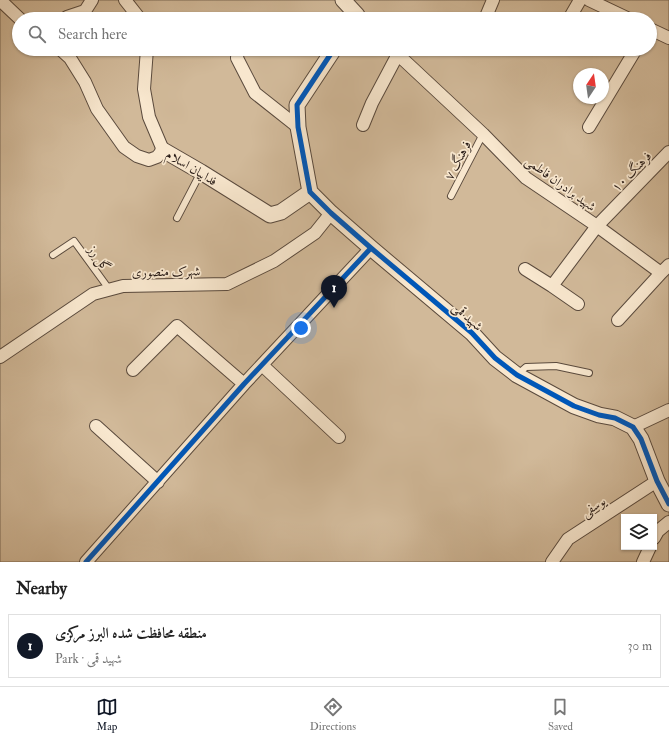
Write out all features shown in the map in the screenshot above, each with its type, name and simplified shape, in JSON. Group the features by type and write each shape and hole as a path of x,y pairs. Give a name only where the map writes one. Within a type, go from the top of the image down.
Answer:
{"street":[{"path":"0,0 13,12"},
{"path":"85,12 92,0"},
{"path":"125,0 134,12"},
{"path":"343,0 353,12"},
{"path":"487,12 493,0"},
{"path":"573,12 580,0"},
{"path":"589,0 608,4 619,12"},
{"path":"657,32 669,38"},
{"path":"68,56 85,82 97,110 124,147 137,156 149,160 157,157 163,150"},
{"name":"فداییان اسلام","path":"146,56 144,89 149,117 163,150 270,215 281,212 310,192"},
{"path":"237,56 255,93 298,127"},
{"path":"310,192 298,127 297,105 329,56"},
{"path":"363,125 393,56"},
{"name":"شهید برادران فاطمی","path":"399,56 483,134 526,178 597,226 665,269"},
{"path":"589,127 632,56"},
{"name":"فرهنگ ۱۰","path":"552,286 597,226 669,152"},
{"name":"شهید قمی","path":"310,192 331,213 371,248 472,333 495,358 517,375 574,406 600,415 615,418 633,427"},
{"name":"شهرک منصوری","path":"0,357 93,294 123,286 227,284 274,261 315,232 331,213"},
{"path":"86,562 244,384 371,248"},
{"path":"525,269 578,304"},
{"path":"618,320 665,269"},
{"path":"133,370 177,326 244,384"},
{"path":"262,365 339,436"},
{"path":"669,410 633,427 641,439 657,481 669,504"},
{"path":"96,426 158,482"},
{"name":"یوسفی","path":"552,562 568,539 657,481"},
{"path":"657,533 669,522"},
{"path":"643,562 649,550"}],"lane":[{"name":"فرهنگ ۷","path":"451,196 483,134"},
{"path":"177,218 201,172"},
{"name":"گل رز","path":"53,256 74,241 109,290"},
{"path":"517,375 526,367 556,366 589,373"}],"shaded area":[{"path":"0,0 669,0 669,562 0,562"}],"cycle path":[{"path":"329,56 297,105 298,127 310,192 331,213 371,248 472,333 495,358 517,375 574,406 599,415 615,418 633,427 641,439 657,481 669,504"},
{"path":"86,562 244,384 371,248"}],"place":[{"name":"منطقه محافظت شده البرز مرکزی","path":"334,308"}]}
